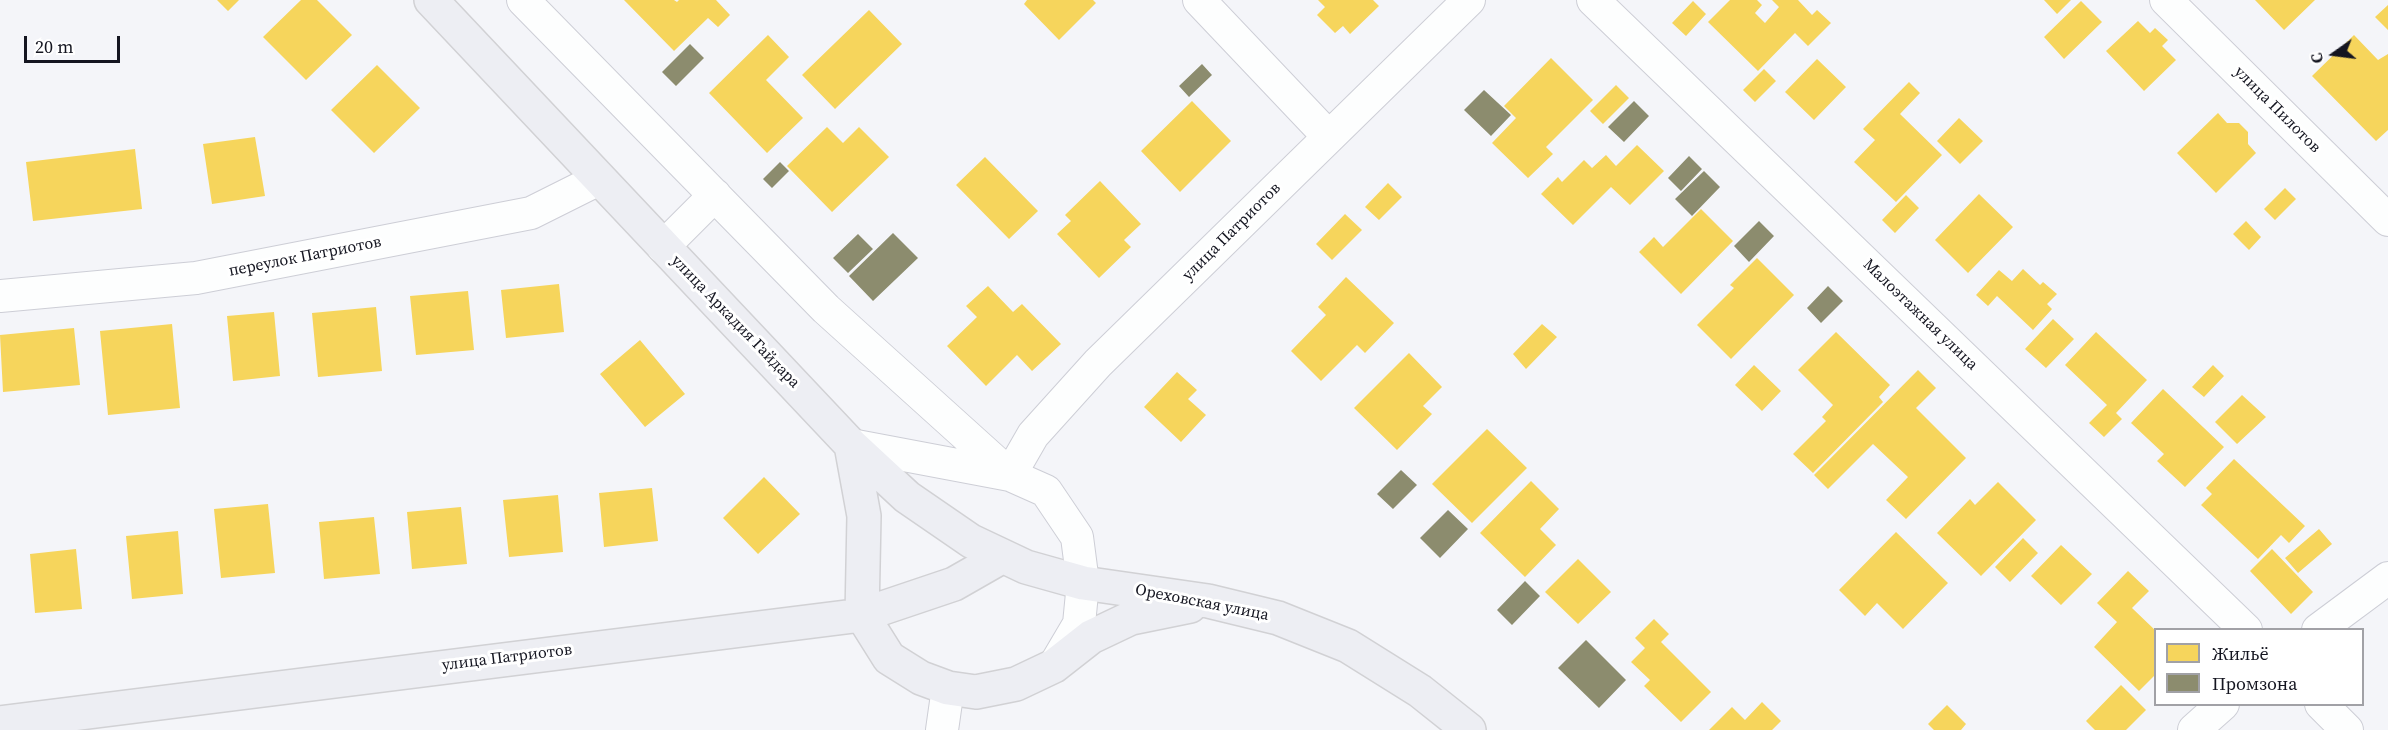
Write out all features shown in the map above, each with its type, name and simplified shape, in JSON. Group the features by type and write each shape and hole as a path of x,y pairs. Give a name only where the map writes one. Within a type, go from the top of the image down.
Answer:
{"main road":[{"name":"улица Аркадия Гайдара","path":"431,0 851,445 908,497 971,541 1026,567 1083,582"},
{"path":"851,445 864,516 862,615 889,657 921,678 948,688 976,692 1016,684 1054,666 1091,637 1131,618 1208,601"},
{"name":"улица Патриотов","path":"0,723 862,615 954,584 1003,556"},
{"name":"Ореховская улица","path":"1083,582 1208,601 1278,618 1348,646 1420,691 1469,730"}],"street":[{"path":"523,0 826,309 1010,475"},
{"path":"1199,0 1328,136"},
{"name":"улица Патриотов","path":"1010,475 1033,435 1098,363 1469,0"},
{"name":"Малоэтажная улица","path":"1593,0 2244,628"},
{"name":"улица Пилотов","path":"2166,0 2388,220"},
{"name":"переулок Патриотов","path":"0,296 196,278 531,213 599,178"},
{"path":"663,247 715,195"},
{"path":"851,445 1010,475 1046,491 1077,537 1083,582 1078,624 1054,666"},
{"path":"2321,628 2388,578"},
{"path":"942,730 948,688"},
{"path":"2194,730 2222,706"},
{"path":"2322,706 2347,730"}],"building: Жильё":[{"path":"217,0 239,0 228,11"},
{"path":"301,0 317,0 352,35 306,80 263,37"},
{"path":"624,0 674,0 677,2 679,0 716,0 730,15 718,27 708,18 674,51"},
{"path":"1027,0 1093,0 1096,3 1059,40 1024,4"},
{"path":"1318,0 1373,0 1379,6 1350,34 1343,26 1335,33 1317,15 1325,7"},
{"path":"1730,0 1757,0 1762,5 1755,13 1765,23 1779,7 1772,0 1798,0 1812,15 1817,10 1831,23 1808,46 1795,33 1758,71 1708,22"},
{"path":"2044,0 2071,0 2057,14"},
{"path":"2255,0 2315,0 2284,30"},
{"path":"1693,1 1706,14 1686,36 1672,23"},
{"path":"2081,1 2102,22 2064,59 2044,37"},
{"path":"2388,5 2388,30 2375,17"},
{"path":"869,10 902,44 835,109 802,75"},
{"path":"2138,21 2150,33 2155,28 2168,40 2162,46 2176,60 2144,91 2106,51"},
{"path":"768,35 789,57 766,80 803,118 767,153 709,93"},
{"path":"2354,35 2378,60 2388,54 2388,130 2376,141 2312,76"},
{"path":"1551,58 1593,100 1546,147 1553,154 1528,178 1492,143 1516,118 1504,106"},
{"path":"1817,59 1846,87 1814,120 1785,92"},
{"path":"377,65 420,108 374,153 331,110"},
{"path":"1764,69 1776,81 1755,102 1743,90"},
{"path":"1909,82 1920,93 1900,114 1942,155 1896,202 1854,162 1875,140 1863,129"},
{"path":"1616,85 1629,98 1603,124 1590,111"},
{"path":"1192,101 1231,141 1180,192 1141,151"},
{"path":"2218,113 2227,123 2239,123 2248,132 2248,144 2256,153 2216,193 2177,153"},
{"path":"1959,118 1983,141 1960,164 1937,141"},
{"path":"827,127 843,143 859,127 889,157 832,212 787,166"},
{"path":"255,137 265,196 212,204 203,144"},
{"path":"1637,145 1664,171 1630,205 1611,187 1573,225 1541,194 1558,177 1562,182 1584,160 1592,168 1606,155 1616,166"},
{"path":"135,149 142,209 33,221 26,162"},
{"path":"985,157 1038,211 1009,239 956,185"},
{"path":"1100,181 1141,224 1124,240 1131,247 1099,278 1057,234 1071,221 1065,215"},
{"path":"1388,183 1402,197 1379,220 1365,207"},
{"path":"2285,188 2296,199 2275,220 2264,209"},
{"path":"1979,194 2013,227 1968,273 1935,240"},
{"path":"1906,195 1919,208 1895,233 1882,220"},
{"path":"1701,209 1733,241 1681,294 1639,252 1654,237 1663,247"},
{"path":"1345,214 1362,230 1332,260 1316,244"},
{"path":"2246,221 2261,237 2249,250 2233,234"},
{"path":"1757,258 1794,295 1731,359 1697,325 1734,288 1730,285"},
{"path":"2023,269 2040,285 2043,282 2057,294 2047,304 2052,309 2033,330 1997,296 1988,306 1976,295 1999,270 2012,281"},
{"path":"1346,277 1394,323 1365,353 1357,345 1321,381 1291,351 1326,315 1318,307"},
{"path":"559,284 564,332 506,338 501,290"},
{"path":"988,286 1013,312 1022,304 1061,344 1032,371 1017,355 986,386 947,346 977,317 966,306"},
{"path":"468,291 474,350 416,355 410,296"},
{"path":"376,307 382,371 318,377 312,313"},
{"path":"274,312 280,376 233,381 227,316"},
{"path":"2053,319 2074,339 2046,368 2025,349"},
{"path":"172,324 180,408 108,415 100,331"},
{"path":"1542,324 1557,337 1526,369 1513,354"},
{"path":"74,328 80,385 3,392 0,335"},
{"path":"1836,332 1890,385 1879,397 1883,402 1813,473 1793,454 1826,421 1822,417 1833,405 1798,370"},
{"path":"2096,332 2147,380 2116,413 2122,419 2104,437 2089,423 2107,405 2065,365"},
{"path":"640,340 685,394 645,427 600,374"},
{"path":"1409,353 1442,387 1423,406 1432,414 1397,450 1354,408"},
{"path":"1754,365 1781,391 1762,411 1735,385"},
{"path":"2213,365 2224,376 2204,397 2192,387"},
{"path":"1918,370 1936,388 1916,408 1966,458 1906,519 1886,500 1908,477 1873,444 1828,489 1814,475"},
{"path":"1177,372 1197,390 1188,399 1206,415 1181,442 1144,407"},
{"path":"2163,389 2224,447 2185,487 2157,461 2164,454 2131,423"},
{"path":"2242,395 2266,417 2237,444 2215,422"},
{"path":"1487,429 1527,468 1472,523 1432,484"},
{"path":"2234,459 2305,526 2289,543 2281,535 2258,559 2201,505 2212,494 2206,488"},
{"path":"764,477 800,514 758,554 723,518"},
{"path":"1531,481 1559,509 1540,529 1556,545 1525,577 1480,533"},
{"path":"1998,482 2036,520 1981,576 1937,533 1970,499 1975,505"},
{"path":"652,488 658,541 604,547 599,493"},
{"path":"558,495 563,552 509,557 503,500"},
{"path":"268,504 275,573 221,578 214,509"},
{"path":"461,507 467,564 412,569 407,512"},
{"path":"374,517 380,574 324,579 319,522"},
{"path":"2319,529 2332,544 2298,573 2285,558"},
{"path":"178,531 183,594 132,599 126,536"},
{"path":"1896,532 1948,583 1903,629 1877,603 1865,616 1839,590"},
{"path":"2023,538 2038,553 2010,582 1995,567"},
{"path":"2061,545 2092,574 2061,605 2031,576"},
{"path":"76,549 82,609 35,613 30,554"},
{"path":"2272,549 2313,592 2291,614 2250,571"},
{"path":"1578,559 1611,592 1578,624 1545,592"},
{"path":"2128,571 2149,591 2132,608 2154,629 2154,676 2139,691 2094,647 2117,622 2097,603"},
{"path":"1654,619 1669,634 1661,642 1711,692 1681,722 1644,686 1650,680 1631,662 1645,648 1635,638"},
{"path":"2121,685 2146,710 2126,730 2095,730 2086,721"},
{"path":"1762,702 1781,721 1772,730 1709,730 1732,707 1745,720"},
{"path":"1947,705 1966,724 1961,730 1934,730 1928,724"}],"building: Промзона":[{"path":"690,44 704,58 676,86 662,72"},
{"path":"1202,64 1212,75 1189,97 1179,86"},
{"path":"1484,90 1511,115 1491,136 1464,110"},
{"path":"1634,101 1649,116 1624,142 1608,127"},
{"path":"1689,156 1702,169 1681,191 1668,178"},
{"path":"780,162 789,171 772,188 763,179"},
{"path":"1704,171 1720,187 1692,216 1675,199"},
{"path":"1759,221 1774,236 1749,262 1734,246"},
{"path":"893,233 918,258 873,301 849,276"},
{"path":"858,234 873,249 848,273 833,258"},
{"path":"1828,286 1843,301 1821,323 1807,308"},
{"path":"1401,470 1417,485 1393,509 1377,494"},
{"path":"1448,510 1468,529 1440,558 1420,538"},
{"path":"1525,581 1540,596 1512,625 1497,610"},
{"path":"1586,640 1626,680 1599,708 1558,668"}]}
